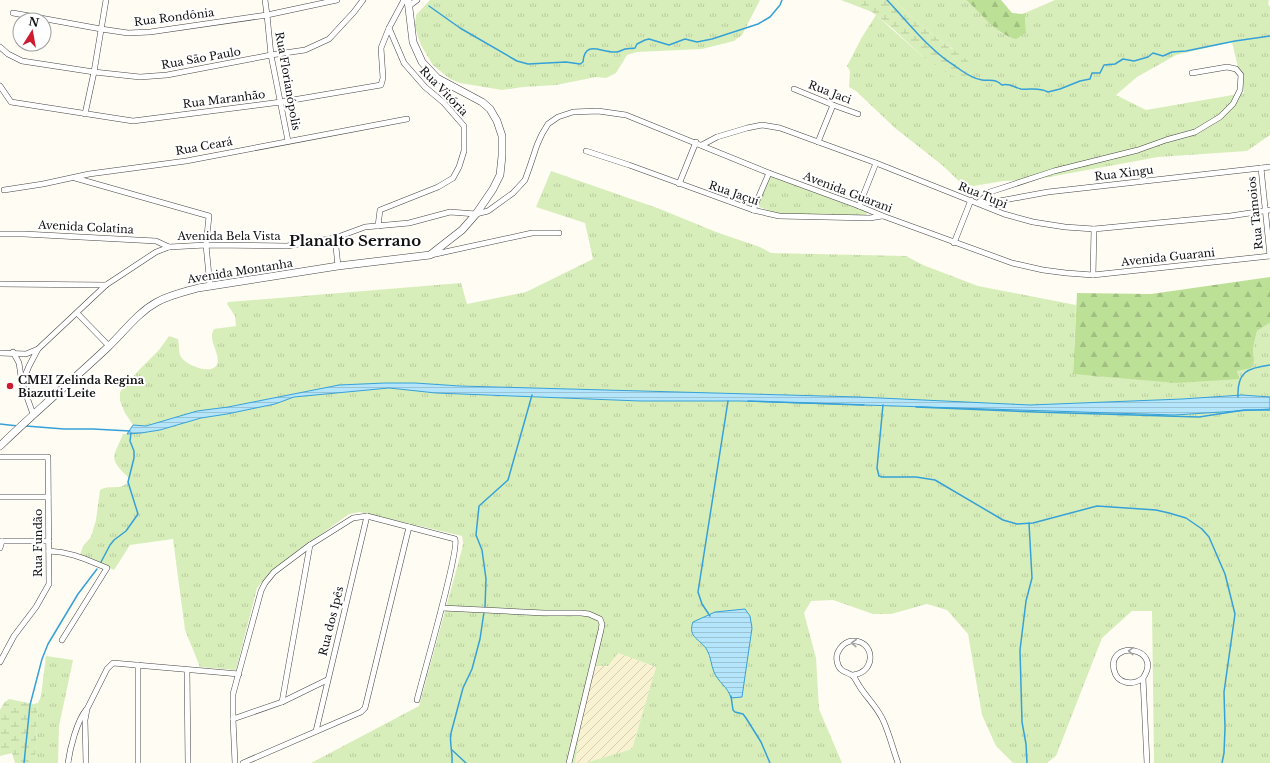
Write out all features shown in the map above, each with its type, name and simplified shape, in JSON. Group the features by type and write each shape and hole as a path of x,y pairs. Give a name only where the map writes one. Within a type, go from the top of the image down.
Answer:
{"street":[{"path":"85,114 94,72 106,0"},
{"name":"Rua Florianópolis","path":"264,0 271,55 288,141"},
{"name":"Rua Rondônia","path":"52,21 128,33 150,32 267,15 337,0"},
{"name":"Rua São Paulo","path":"0,47 8,54 22,60 94,72 140,77 167,75 305,50 329,39 363,0"},
{"path":"389,28 407,2 417,0"},
{"path":"407,2 413,42 422,62 437,78 482,102 490,109 497,121 502,136 500,175 476,214 462,230 430,255"},
{"name":"Rua Maranhão","path":"0,86 11,102 133,121 281,102 381,85 383,78 381,48 389,28"},
{"name":"Rua Vitória","path":"378,226 380,210 438,187 453,178 459,167 464,151 464,126 444,103 425,87 404,63 389,28"},
{"path":"980,204 990,192 1054,171 1138,150 1195,132 1220,117 1233,104 1240,90 1241,75 1236,69 1227,67 1192,73"},
{"name":"Rua Jaci","path":"794,89 858,114"},
{"path":"818,142 833,105"},
{"name":"Avenida Guarani","path":"476,214 488,212 513,193 524,180 542,134 548,124 558,117 572,112 598,111 626,115 696,142 768,173 954,243 1012,263 1043,270 1093,275 1270,256"},
{"name":"Rua Ceará","path":"4,190 43,184 89,174 186,160 407,120"},
{"name":"Rua Tupi","path":"702,145 718,137 747,128 762,125 780,128 876,163 1004,214 1033,222 1065,227 1094,229 1230,216 1267,210"},
{"path":"679,184 696,142"},
{"name":"Rua Jaçuí","path":"586,151 753,210 785,216 870,218 883,216"},
{"path":"859,206 876,163"},
{"name":"Rua Xingu","path":"980,204 1048,192 1270,167"},
{"name":"Rua Tamoios","path":"1261,168 1267,210 1270,256"},
{"path":"753,210 768,173"},
{"path":"74,177 209,216 206,245 210,286"},
{"path":"486,198 489,204 495,207"},
{"path":"954,243 970,200"},
{"name":"Avenida Bela Vista","path":"22,383 38,349 106,285 156,252 169,247 206,245 286,246 335,238 365,227 409,223 450,212 476,214"},
{"path":"1093,275 1094,229"},
{"path":"430,255 532,233 559,233"},
{"name":"Avenida Colatina","path":"0,234 156,241 169,247"},
{"path":"335,238 338,266"},
{"name":"Avenida Montanha","path":"0,446 109,346 136,317 156,302 198,288 338,266 430,255"},
{"path":"0,284 106,285"},
{"path":"77,313 109,346"},
{"path":"0,353 13,352 26,354 38,349"},
{"path":"13,352 19,363 22,383 31,417"},
{"name":"Rua Fundão","path":"0,457 48,457 49,541 48,584 36,608 14,636 0,662"},
{"path":"0,497 48,497"},
{"path":"235,763 233,719 234,694 261,591 265,583 274,572 310,545 353,518 367,516 455,539 456,541 455,553 442,608 417,700"},
{"name":"Rua dos Ipês","path":"316,731 367,516"},
{"path":"243,763 361,712 365,708 408,527"},
{"path":"0,548 1,541 49,541"},
{"path":"282,702 310,545"},
{"path":"49,551 64,552 76,555 108,568 62,640"},
{"path":"442,608 544,613 585,613 596,616 600,619 602,624 601,630 569,763"},
{"path":"853,675 863,672 870,663 867,648 858,642 847,643 839,650 837,656 839,666 842,671 853,675 860,688 883,719 898,763"},
{"path":"1143,678 1129,684 1120,680 1116,676 1113,667 1114,662 1120,653 1129,649 1134,650 1143,655 1147,664 1147,669 1143,678 1146,763"},
{"path":"68,763 81,716 87,709 109,665 113,663 239,674"},
{"path":"138,665 138,763"},
{"path":"187,670 188,763"},
{"path":"233,719 282,702 328,680"},
{"path":"86,763 85,720 87,709"}],"shaded area":[{"path":"618,653 656,667 632,749 585,763 575,763 590,665"}],"green space":[{"path":"430,0 760,0 742,35 734,41 702,49 637,52 627,55 616,73 606,78 596,77 556,85 502,90 460,83 450,79 433,65 422,47 415,26 416,15"},
{"path":"841,0 895,0 920,25 967,60 971,70 968,80 963,80 950,75 922,56 892,28 872,12"},
{"path":"895,0 966,0 1001,33 1011,38 1026,32 1025,13 1055,0 1269,0 1270,135 1247,151 1158,157 1033,180 1003,181 973,186 961,183 942,165 895,128 856,91 849,87 850,71 847,66 862,37 876,15 922,56 935,64 953,49 922,26","holes":["1232,42 1244,93 1146,110 1116,95 1137,77 1176,55"]},
{"path":"966,0 1001,0 1012,13 1025,13 1026,33 1016,39 1009,37 996,29"},
{"path":"551,171 660,209 716,232 760,247 771,253 906,256 923,265 978,286 1076,305 1073,374 1240,378 1237,371 1254,360 1253,348 1257,331 1270,323 1270,397 1242,395 1030,405 385,383 339,385 228,407 197,411 146,426 133,425 125,413 120,401 120,392 159,350 169,336 178,339 180,355 186,362 202,369 213,368 216,366 218,359 212,339 214,329 236,326 235,316 227,304 228,302 461,283 467,304 526,292 593,259 585,223 536,207"},
{"path":"769,176 867,212 866,215 781,215 757,206"},
{"path":"1270,277 1270,323 1257,331 1253,348 1254,360 1251,368 1237,371 1240,379 1176,383 1073,374 1077,293 1151,294"},
{"path":"389,388 436,393 640,401 740,401 1241,410 1270,409 1270,763 1154,763 1152,611 1132,611 1102,638 1056,756 1047,763 1013,763 996,746 982,715 968,634 947,610 927,604 891,614 873,614 833,600 811,601 804,613 816,658 819,709 842,763 585,763 632,749 656,667 618,653 608,666 590,666 575,763 311,763 419,706 462,549 462,536 360,512 349,514 272,570 257,588 236,670 200,667 185,630 173,539 130,545 114,570 80,555 83,546 91,537 96,520 100,490 107,487 122,486 128,482 128,477 117,465 114,457 123,434 160,430 201,418 275,404 294,397","holes":["752,628 742,697 731,698 729,691 714,672 707,650"]},
{"path":"46,656 73,660 59,726 58,763 35,763 38,703 41,696"},
{"path":"9,699 33,704 38,703 35,763 15,763 12,753 0,756 0,710 4,703"}],"water":[{"path":"385,383 859,397 1030,405 1242,395 1270,397 1270,409 1174,415 740,401 640,401 436,393 389,388 294,397 275,404 201,418 160,430 127,434 133,425 146,426 197,411 228,407 339,385"},
{"path":"745,609 750,616 752,628 742,697 731,698 728,691 716,676 707,650 693,635 692,627 693,622 715,612"}],"waterway":[{"path":"429,6 460,28 517,61 528,64 566,62 580,64 583,62 584,55 590,49 617,52 635,48 637,44 649,39 669,45 685,39 697,42 712,39 758,24 770,17 780,5 782,0"},
{"path":"887,0 936,52 968,75 982,80 995,81 1002,85 1048,92 1090,79 1092,73 1100,73 1104,65 1115,64 1123,59 1134,61 1148,57 1153,53 1163,56 1172,52 1186,51 1235,41 1270,36"},
{"path":"1238,397 1239,382 1245,373 1255,368 1270,365"},
{"path":"485,607 486,579 482,550 476,535 479,506 508,480 532,395"},
{"path":"710,616 702,604 698,592 728,401"},
{"path":"748,401 864,405"},
{"path":"883,405 877,468 879,476 916,477 935,480 1003,520 1017,524 1033,523 1097,506 1156,510 1186,518 1202,529 1209,537 1225,574 1235,614 1224,692 1225,728 1222,763"},
{"path":"916,407 1199,417 1244,410 1270,410"},
{"path":"0,424 18,426"},
{"path":"26,426 130,431"},
{"path":"100,564 110,545 126,531 138,514 128,482 134,458 134,451 130,441 131,433"},
{"path":"1027,763 1026,744 1022,722 1020,650 1026,601 1032,578 1029,523"},
{"path":"24,763 30,705 42,659 48,644 78,594 97,569"},
{"path":"452,763 450,740 451,733 463,688 472,669 480,639 484,612"},
{"path":"731,696 733,710 743,714 746,718 761,742 770,763"},
{"path":"452,750 466,763"}],"place":[{"name":"CMEI Zelinda Regina Biazutti Leite","path":"10,386"}],"district":[{"name":"Planalto Serrano","path":"355,240"}]}
